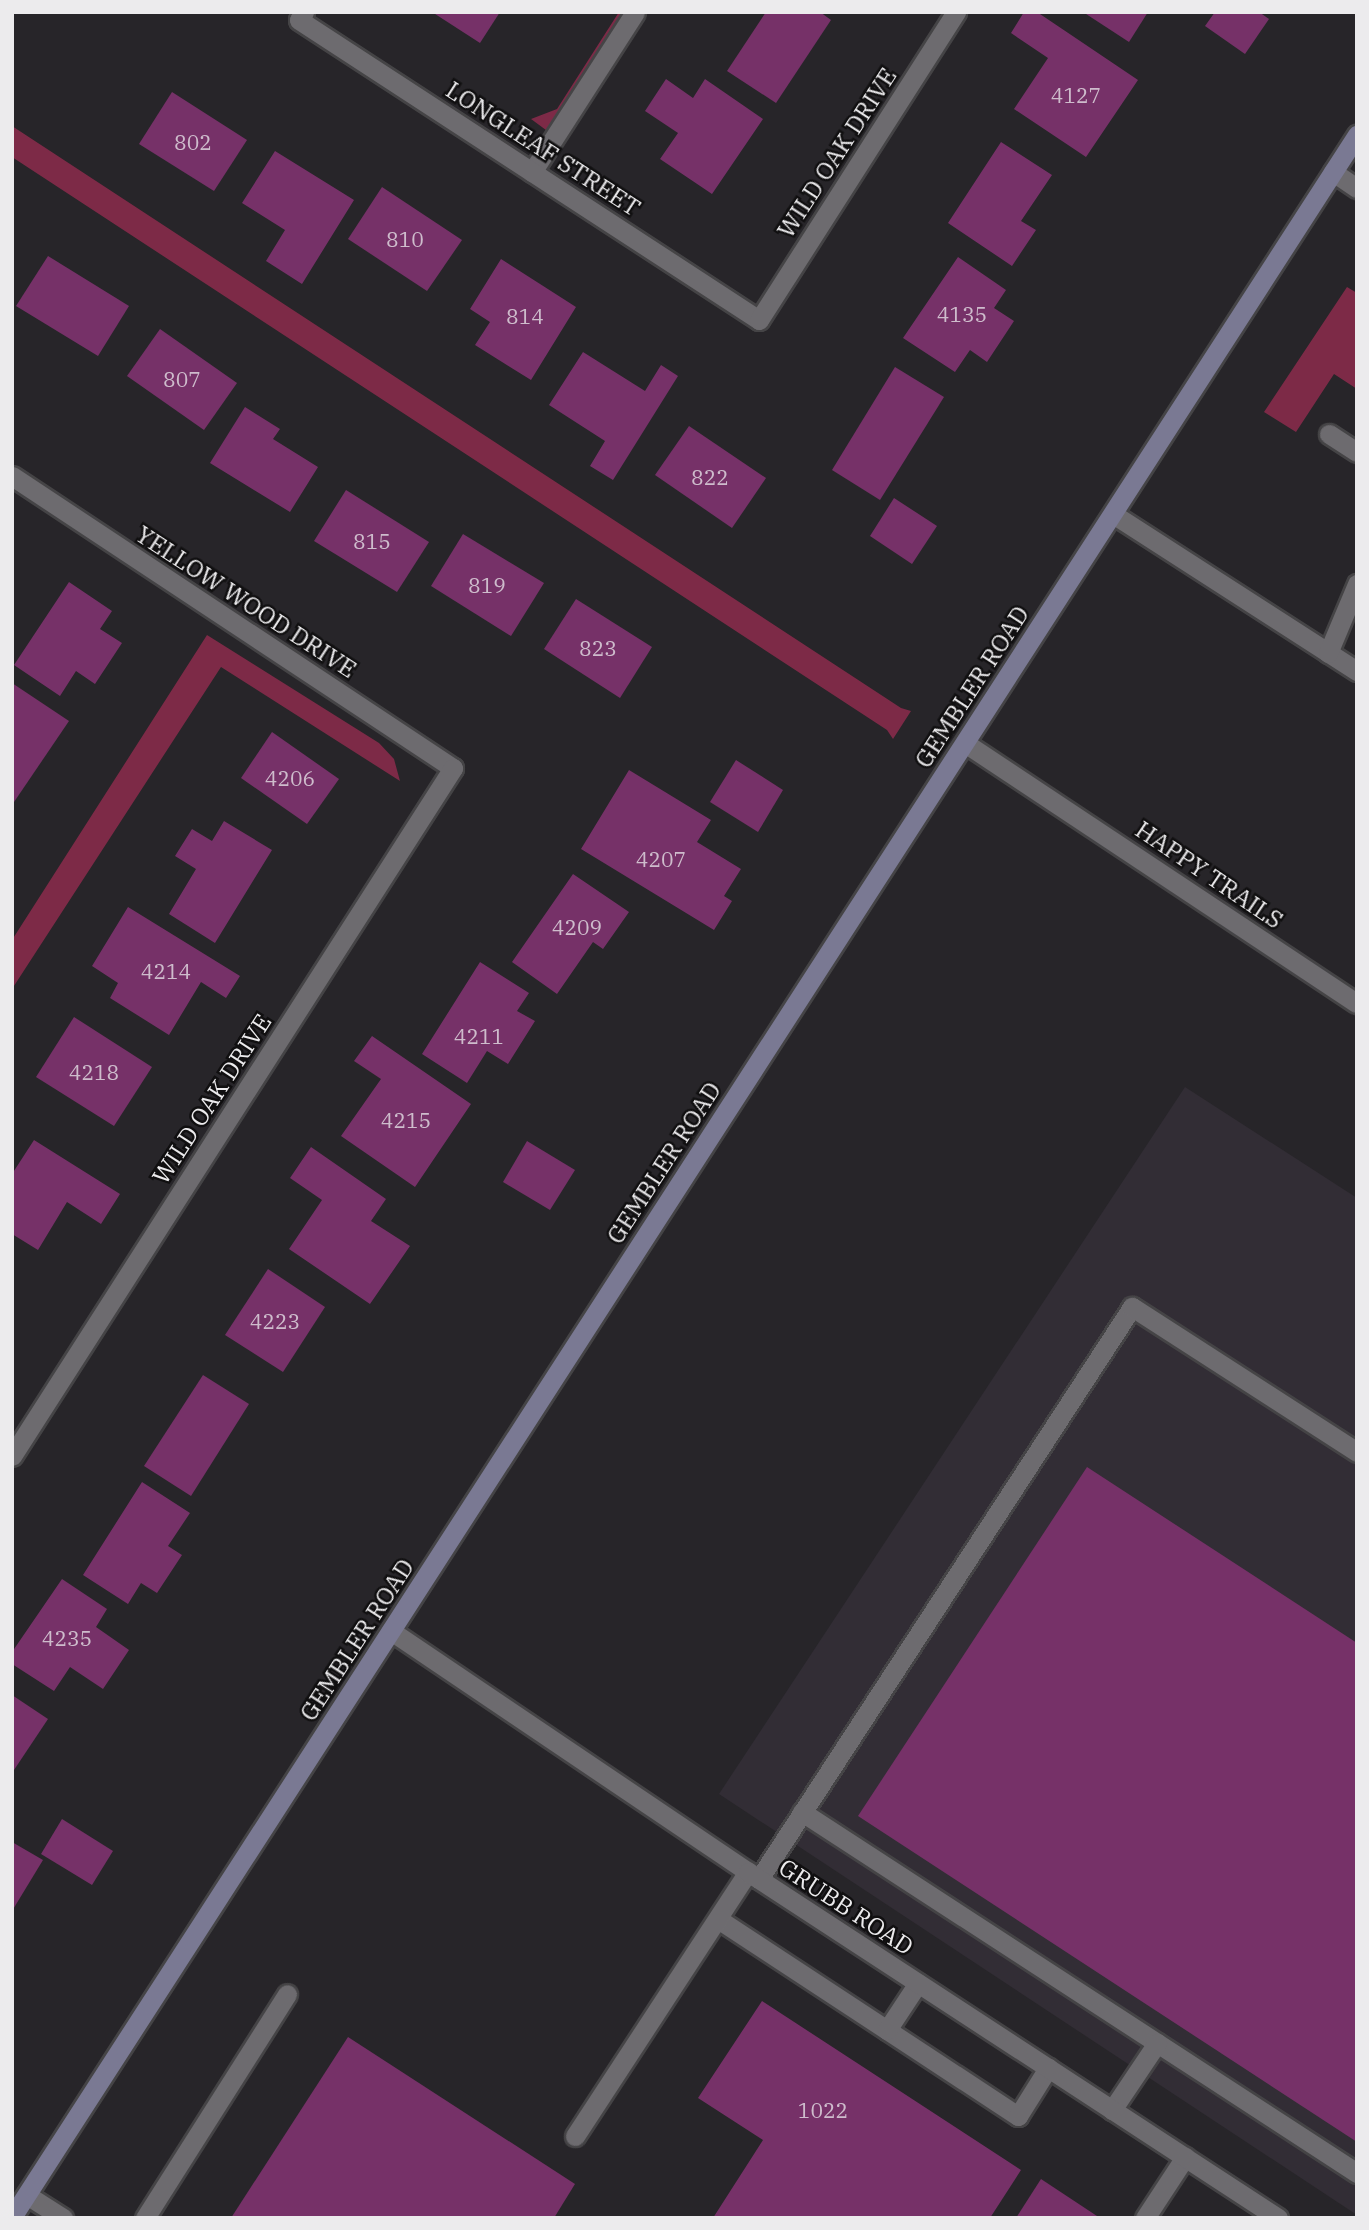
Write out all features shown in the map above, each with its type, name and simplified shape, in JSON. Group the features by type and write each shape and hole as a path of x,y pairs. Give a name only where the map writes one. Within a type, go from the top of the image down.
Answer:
{"main road":[{"name":"GEMBLER ROAD","path":"12,2217 1357,135"}],"street":[{"path":"533,172 635,12"},
{"name":"WILD OAK DRIVE","path":"759,320 956,12"},
{"name":"LONGLEAF STREET","path":"302,16 759,320"},
{"path":"1333,172 1357,188"},
{"path":"1329,434 1357,452"},
{"name":"YELLOW WOOD DRIVE","path":"12,476 453,768"},
{"path":"1113,514 1357,671"},
{"path":"1328,653 1357,584"},
{"name":"HAPPY TRAILS","path":"965,743 1357,1003"},
{"name":"WILD OAK DRIVE","path":"12,1457 453,768"},
{"path":"575,2136 718,1919 802,1812 1132,1307 1357,1452"},
{"name":"GRUBB ROAD","path":"391,1631 754,1876 1278,2218"},
{"path":"802,1812 1357,2173"},
{"path":"718,1919 1018,2116 1048,2068"},
{"path":"887,2030 918,1983"},
{"path":"145,2218 288,1994"},
{"path":"1112,2110 1157,2043"},
{"path":"1145,2218 1185,2157"},
{"path":"27,2195 63,2218"}],"shaded area":[{"path":"619,12 644,12 565,135 565,144 531,119 557,109"},
{"path":"12,126 901,708 911,711 893,739 887,730 12,157"},
{"path":"1347,287 1357,293 1357,389 1334,374 1296,432 1264,412"},
{"path":"207,635 379,743 394,759 400,781 221,667 12,989 12,940"},
{"path":"1185,1087 1357,1198 1357,2215 719,1794"}],"building":[{"path":"432,12 500,12 480,43"},
{"path":"766,12 820,12 831,20 776,103 727,71"},
{"path":"1024,12 1037,12 1138,80 1086,157 1014,109 1048,58 1011,33"},
{"path":"1083,12 1148,12 1129,42"},
{"path":"1215,12 1259,12 1269,19 1245,54 1205,26"},
{"path":"666,79 693,98 705,79 763,119 712,194 660,159 678,133 645,111"},
{"path":"172,92 247,140 214,191 139,144"},
{"path":"1001,142 1052,175 1021,221 1036,230 1012,266 948,223"},
{"path":"275,151 354,200 302,284 266,261 285,230 242,203"},
{"path":"382,187 462,240 427,291 348,239"},
{"path":"48,256 129,306 98,356 16,306"},
{"path":"958,257 1006,290 994,308 1014,321 987,362 970,350 955,372 903,338"},
{"path":"501,259 576,307 531,380 475,345 490,322 470,309"},
{"path":"160,329 237,383 204,430 127,376"},
{"path":"583,352 645,391 661,365 678,376 613,480 590,466 605,441 549,405"},
{"path":"895,367 944,397 880,500 832,470"},
{"path":"245,407 280,429 273,439 318,467 290,512 210,463"},
{"path":"689,426 766,478 732,528 655,475"},
{"path":"346,490 429,542 397,592 314,541"},
{"path":"894,498 937,526 912,564 870,536"},
{"path":"463,534 544,583 511,636 431,586"},
{"path":"69,582 112,611 100,629 122,643 95,684 76,671 60,696 14,665"},
{"path":"576,599 652,647 620,698 544,649"},
{"path":"12,683 69,721 12,805"},
{"path":"272,732 339,779 307,824 241,778"},
{"path":"736,760 783,790 758,832 710,802"},
{"path":"629,770 711,820 697,842 741,869 724,896 732,901 714,930 581,849"},
{"path":"224,821 272,850 215,943 169,914 196,869 175,856 192,829 212,841"},
{"path":"573,874 629,912 603,949 593,942 557,994 512,962"},
{"path":"128,907 240,976 226,998 201,982 169,1035 110,998 118,983 92,966"},
{"path":"480,962 529,993 517,1011 535,1021 508,1064 487,1051 467,1083 422,1054"},
{"path":"74,1017 152,1067 114,1126 36,1077"},
{"path":"372,1036 471,1104 415,1187 341,1136 381,1079 354,1061"},
{"path":"34,1140 120,1194 101,1224 67,1202 38,1250 12,1234 12,1174"},
{"path":"527,1141 575,1170 550,1210 503,1182"},
{"path":"311,1147 386,1199 371,1221 410,1246 370,1304 289,1249 322,1200 290,1178"},
{"path":"268,1269 325,1307 283,1372 225,1335"},
{"path":"203,1375 249,1404 191,1496 144,1466"},
{"path":"1087,1467 1357,1643 1357,2142 858,1816"},
{"path":"142,1482 190,1513 168,1546 182,1555 157,1593 141,1583 128,1604 83,1575"},
{"path":"62,1579 107,1609 96,1627 129,1650 103,1689 70,1667 54,1691 12,1664 12,1652"},
{"path":"12,1695 48,1719 12,1773"},
{"path":"62,1819 113,1851 92,1885 41,1854"},
{"path":"12,1842 43,1860 12,1911"},
{"path":"762,2001 1021,2170 990,2218 713,2218 763,2140 698,2098"},
{"path":"348,2037 575,2184 554,2218 231,2218"},
{"path":"1041,2179 1100,2218 1016,2218"}]}
